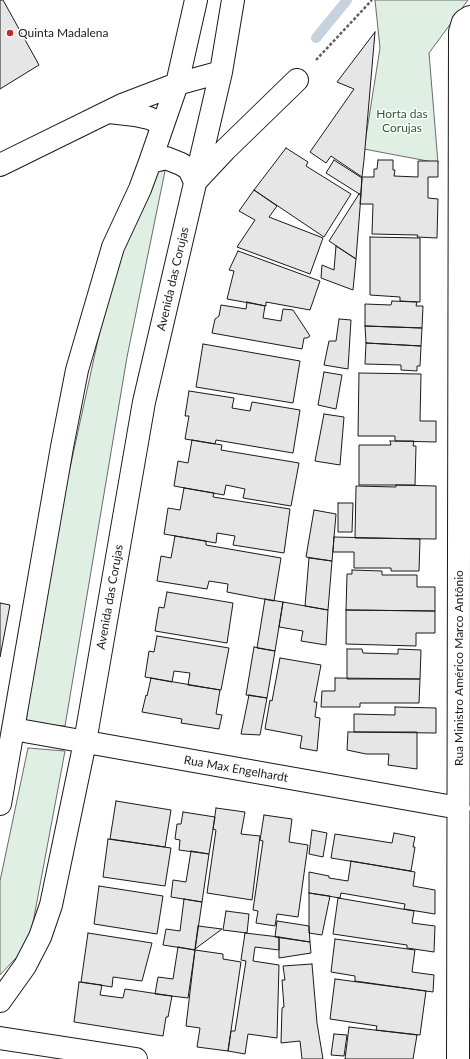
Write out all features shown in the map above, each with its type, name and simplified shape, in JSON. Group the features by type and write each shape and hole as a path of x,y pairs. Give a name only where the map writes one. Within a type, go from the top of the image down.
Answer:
{"street":[{"path":"0,804 62,447 77,370 113,247 140,189 177,84 196,0"},
{"name":"Avenida das Corujas","path":"0,1001 25,966 40,937 51,905 85,742 144,402 221,72 233,0"},
{"name":"Rua Ministro Américo Marco Antônio","path":"458,1059 460,32 463,22 470,17"},
{"path":"0,165 122,105 177,84 221,72"},
{"path":"150,162 166,158 181,164 189,169 195,182 225,150 297,80"},
{"path":"108,112 149,118 163,124"},
{"name":"Rua Max Engelhardt","path":"13,729 459,808"},
{"path":"0,1038 136,1059"}],"path":[{"path":"297,80 372,0"}],"green space":[{"name":"Horta das Corujas","path":"375,0 468,0 429,53 438,163 364,149 380,48"},
{"path":"146,169 165,171 127,357 65,726 26,723 42,596 117,253"},
{"path":"28,748 65,751 29,944 0,975 0,881"}],"building":[{"name":"Quinta Madalena","path":"0,0 3,0 39,65 0,89"},
{"path":"375,32 362,177 331,156 326,163 310,152 354,89 337,82"},
{"path":"286,148 308,162 306,166 351,194 324,237 254,190"},
{"path":"334,160 362,178 361,195 326,173"},
{"path":"378,160 393,160 393,170 395,170 394,176 418,177 418,161 438,161 438,177 428,177 428,198 438,199 437,238 417,237 418,235 372,234 373,204 360,204 362,177 374,177 374,169 377,169"},
{"path":"254,190 277,206 269,217 323,238 310,274 237,247 255,220 239,211"},
{"path":"359,194 361,195 356,259 329,241"},
{"path":"370,237 420,238 420,302 400,301 400,297 370,295"},
{"path":"336,246 356,259 353,290 321,278 322,265 334,270"},
{"path":"238,251 320,281 310,310 266,302 266,306 227,299 234,271 229,270"},
{"path":"392,301 417,302 416,306 423,306 422,328 365,326 365,304 391,305"},
{"path":"247,302 265,306 263,318 281,321 283,309 293,310 310,336 304,338 302,349 212,333 215,319 219,316 221,305 246,309"},
{"path":"339,319 351,320 348,369 324,365 329,341 336,341"},
{"path":"365,326 422,328 421,346 366,343"},
{"path":"366,343 421,346 420,366 417,366 417,371 401,370 401,365 365,364"},
{"path":"203,344 300,361 293,403 196,387"},
{"path":"324,372 342,375 336,409 318,405"},
{"path":"359,373 421,374 420,421 436,421 436,442 395,441 395,436 358,436"},
{"path":"189,391 234,398 232,408 250,411 252,402 300,410 293,453 216,440 215,444 185,439 189,416 185,416"},
{"path":"324,414 344,417 340,465 315,461"},
{"path":"192,440 222,445 221,450 299,463 291,506 243,498 245,489 226,485 224,495 174,486 178,461 188,463"},
{"path":"390,441 414,441 413,446 416,446 415,485 359,485 359,445 391,445"},
{"path":"396,485 436,486 436,539 355,538 356,486 396,487"},
{"path":"184,488 214,493 213,497 290,509 284,553 233,545 235,536 217,533 216,543 164,534 168,508 180,510"},
{"path":"338,503 353,503 352,532 338,532"},
{"path":"314,510 336,514 332,561 306,557"},
{"path":"175,536 206,541 206,545 281,558 274,601 227,592 228,584 209,581 207,589 157,581 161,556 171,558"},
{"path":"334,537 420,539 419,571 391,571 391,568 354,568 354,552 333,552"},
{"path":"309,558 332,561 328,610 305,606"},
{"path":"352,570 382,571 382,575 417,575 417,587 435,587 435,611 346,610 347,574 352,574"},
{"path":"167,592 233,603 227,643 155,631 159,607 164,608"},
{"path":"265,599 283,602 275,651 257,648"},
{"path":"283,602 328,610 326,645 301,641 303,631 279,627"},
{"path":"0,603 10,605 0,657"},
{"path":"346,610 435,611 435,633 416,633 416,646 346,644"},
{"path":"157,636 229,648 221,690 188,685 190,673 174,671 172,682 145,677 149,651 154,652"},
{"path":"254,647 275,651 267,698 246,695"},
{"path":"347,649 362,649 363,653 398,654 398,649 421,650 420,679 347,679"},
{"path":"280,658 321,665 314,702 317,702 315,717 320,718 317,751 300,748 302,736 265,729"},
{"path":"151,678 220,690 216,714 222,715 219,729 181,723 182,719 142,712"},
{"path":"335,678 420,679 419,703 360,703 360,707 321,707 322,691 335,691"},
{"path":"249,695 267,698 260,735 241,734"},
{"path":"395,707 436,708 436,733 354,732 354,714 395,715"},
{"path":"348,732 417,732 417,769 388,765 389,754 366,754 347,750"},
{"path":"116,801 171,810 165,847 110,839"},
{"path":"216,808 245,812 241,834 260,836 252,900 207,893 216,830 213,829"},
{"path":"183,812 215,817 209,854 179,850 180,840 175,839 177,824 181,824"},
{"path":"264,815 292,819 289,842 308,845 298,917 277,914 275,926 256,923 258,911 253,910 263,841 260,840"},
{"path":"312,830 327,833 323,857 309,854"},
{"path":"394,833 415,837 411,871 331,858 335,834 392,843"},
{"path":"108,839 171,848 165,886 103,877"},
{"path":"191,851 209,854 202,902 171,897 173,880 186,882"},
{"path":"351,861 415,872 413,886 435,890 435,914 404,909 405,904 341,893 340,898 309,893 309,872 329,876 329,878 348,881"},
{"path":"99,886 163,896 157,934 94,924"},
{"path":"309,893 330,896 322,935 309,933"},
{"path":"338,898 414,911 412,923 435,926 434,952 407,948 407,945 333,934"},
{"path":"184,899 202,902 195,950 163,945 166,929 180,931"},
{"path":"226,911 249,914 247,933 223,930"},
{"path":"277,921 309,926 310,942 275,937"},
{"path":"198,926 222,929 195,949"},
{"path":"88,933 152,943 142,981 113,977 112,987 81,982"},
{"path":"245,933 279,937 279,950 255,947 253,961 279,965 277,1038 248,1034 245,1054 228,1051 231,1031 235,1031 246,961 241,960"},
{"path":"279,937 310,942 311,953 279,958"},
{"path":"335,939 415,950 412,972 434,975 433,992 355,981 355,976 331,972"},
{"path":"178,947 195,950 188,998 155,994 158,977 173,979"},
{"path":"195,950 223,954 223,959 241,962 228,1051 197,1047 200,1028 186,1026"},
{"path":"312,964 317,1023 323,1059 302,1059 300,1041 281,1043 282,1008 284,1007 282,980 285,980 283,966"},
{"path":"335,979 426,991 420,1035 376,1030 377,1026 330,1019"},
{"path":"79,982 102,985 100,995 123,998 125,989 172,996 168,1017 166,1017 163,1036 74,1022"},
{"path":"349,1027 417,1035 413,1059 345,1059"},
{"path":"334,1034 347,1035 344,1056 331,1055"}],"waterway":[{"path":"316,38 347,0"}],"place":[{"name":"Quinta Madalena","path":"10,33"}]}
